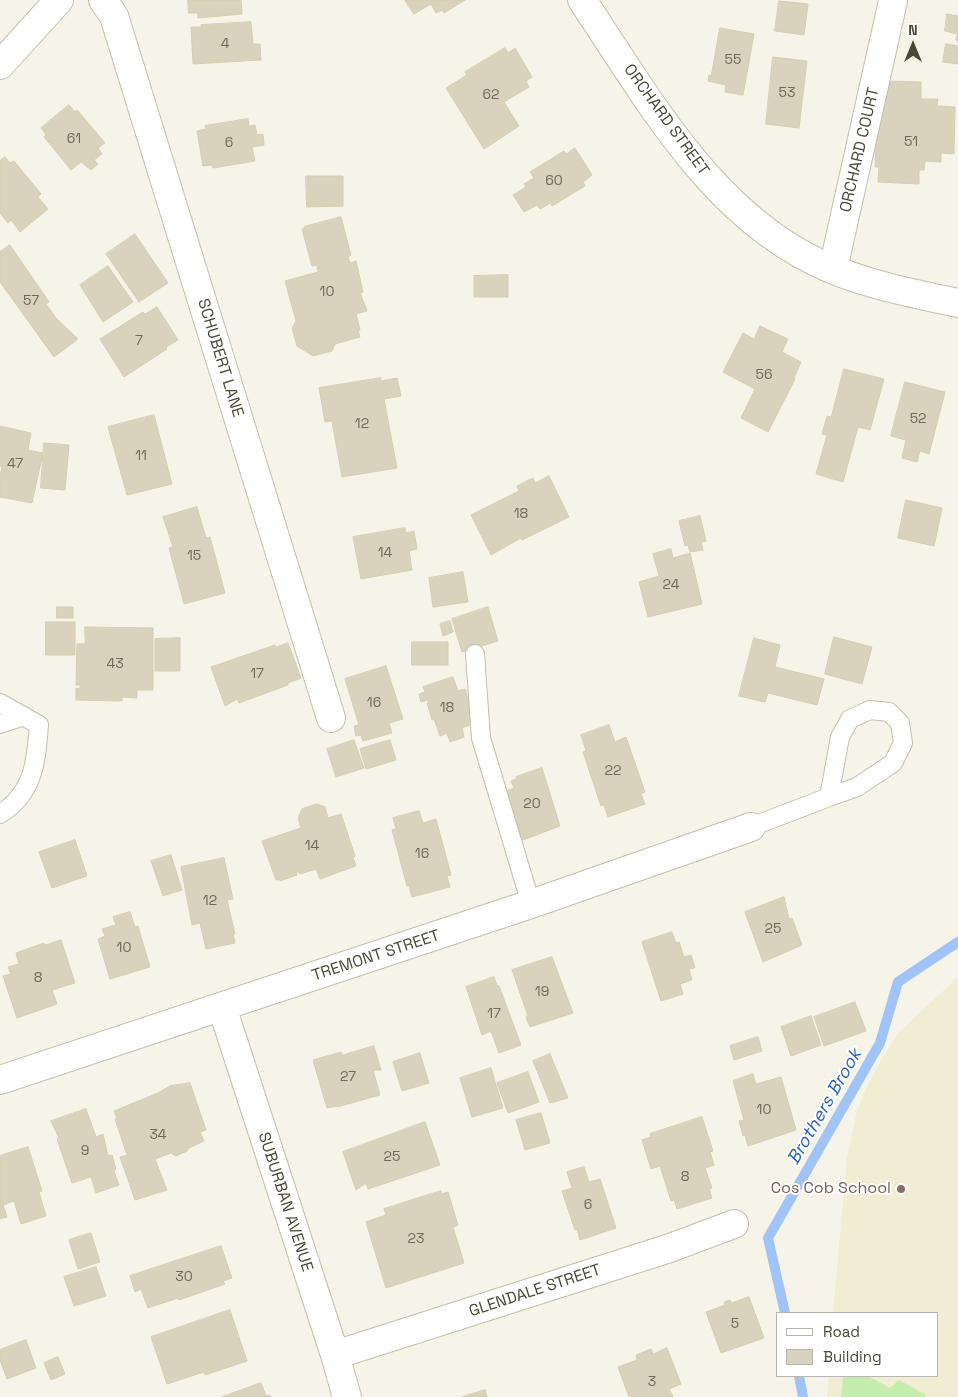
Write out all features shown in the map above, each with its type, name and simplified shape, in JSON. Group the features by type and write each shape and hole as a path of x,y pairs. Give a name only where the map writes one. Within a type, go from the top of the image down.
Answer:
{"street":[{"path":"0,65 60,0"},
{"name":"SCHUBERT LANE","path":"103,0 114,16 331,718"},
{"name":"ORCHARD STREET","path":"582,0 692,159 722,193 760,227 796,251 832,269 888,287 958,303"},
{"name":"ORCHARD COURT","path":"832,269 893,1"},
{"name":"TREMONT STREET","path":"0,1080 531,904 751,827"},
{"name":"SUBURBAN AVENUE","path":"222,1007 347,1397"},
{"name":"GLENDALE STREET","path":"335,1355 670,1248 734,1224"}],"lane":[{"path":"475,654 481,738 531,904"},
{"path":"0,703 39,725 36,761 29,785 8,809 0,814"},
{"path":"751,827 857,787 893,763 903,743 900,722 889,712 870,710 850,719 840,737 829,797"},
{"path":"0,724 24,716"}],"shaded area":[{"name":"Cos Cob School","path":"958,977 958,1397 827,1397 829,1377 938,1377 938,1312 833,1312 847,1158 857,1110 874,1072 898,1033"}],"green space":[{"path":"843,1377 870,1377 890,1388 899,1380 926,1395 925,1397 841,1397"}],"building":[{"path":"188,0 241,0 242,14 198,18 198,13 189,13"},
{"path":"405,0 465,0 444,13 442,10 436,13 431,4 414,14"},
{"path":"779,1 808,4 804,35 775,31"},
{"path":"947,14 958,16 958,41 956,40 957,34 945,31"},
{"path":"251,22 253,44 260,44 261,60 193,64 191,27"},
{"path":"720,28 754,34 743,95 725,92 726,85 708,81 709,75 711,76"},
{"path":"946,44 958,46 958,64 943,62"},
{"path":"505,48 508,53 515,48 532,77 526,81 529,87 504,102 519,126 484,149 446,88 467,75 465,72"},
{"path":"773,57 807,61 799,128 766,124"},
{"path":"883,81 921,82 921,99 938,99 937,106 955,107 954,154 941,153 941,162 925,161 924,170 919,170 919,184 878,182 879,167 875,167 878,109"},
{"path":"69,105 75,112 77,110 105,143 98,148 102,154 94,160 98,164 91,170 81,162 71,170 44,137 46,135 41,128"},
{"path":"248,119 249,126 255,125 257,135 263,134 264,145 252,147 255,161 213,168 212,165 203,166 197,131 206,129 205,126"},
{"path":"575,148 592,175 583,182 585,186 552,206 551,203 540,209 537,205 524,212 513,195 526,187 524,184 534,178 530,172 564,151 566,154"},
{"path":"5,157 10,163 14,161 41,194 38,197 48,209 20,232 11,220 8,223 0,213 0,161"},
{"path":"306,176 343,176 343,206 307,207"},
{"path":"341,217 351,255 348,257 350,263 356,261 363,292 360,293 367,311 356,314 360,337 335,344 332,351 313,356 297,346 292,328 296,321 285,281 318,272 317,265 312,266 302,229"},
{"path":"135,234 168,283 139,302 106,254"},
{"path":"10,245 49,302 46,304 56,318 78,339 54,357 0,282 0,252"},
{"path":"108,266 133,302 103,322 80,285"},
{"path":"508,275 508,297 474,297 474,276"},
{"path":"157,307 178,340 124,377 100,339 143,312 145,314"},
{"path":"760,326 788,339 782,352 801,362 795,379 768,432 741,418 755,389 723,372 743,333 754,339"},
{"path":"844,369 884,379 870,430 858,427 843,482 816,474 827,435 822,434 827,416 831,417"},
{"path":"381,378 381,381 397,378 401,396 384,399 397,468 342,477 332,421 325,422 319,388"},
{"path":"905,382 945,392 929,454 920,451 917,462 902,458 906,440 891,436"},
{"path":"154,415 172,484 127,495 108,427"},
{"path":"0,426 31,433 28,450 43,453 32,503 0,497 2,467 0,466"},
{"path":"44,443 69,445 65,490 41,488"},
{"path":"549,476 569,517 522,540 521,538 491,555 471,515 519,491 517,486 533,478 535,483"},
{"path":"906,500 942,508 934,546 898,538"},
{"path":"197,507 206,538 210,537 225,593 184,604 169,548 173,547 163,517"},
{"path":"700,516 706,541 701,542 703,550 690,552 688,545 685,546 679,521"},
{"path":"405,528 406,533 414,531 417,549 409,551 412,570 361,579 353,537"},
{"path":"671,549 673,558 690,553 702,604 648,617 639,582 659,576 653,554"},
{"path":"463,572 468,602 433,607 429,578"},
{"path":"57,607 73,607 73,618 57,618"},
{"path":"488,607 498,641 462,652 452,619"},
{"path":"450,621 453,632 443,636 440,624"},
{"path":"46,622 75,622 75,655 46,655"},
{"path":"85,627 153,628 153,690 137,690 137,698 122,697 122,701 76,700 76,688 80,689 80,685 76,685 77,644 85,644"},
{"path":"834,637 872,647 862,684 825,674"},
{"path":"180,638 180,671 155,671 155,639"},
{"path":"754,638 780,645 775,667 824,679 817,705 768,693 765,702 739,696"},
{"path":"412,642 448,642 448,665 412,665"},
{"path":"288,643 301,678 288,683 288,685 239,703 237,699 225,706 211,667 275,645 276,647"},
{"path":"386,666 403,719 389,723 392,733 363,741 361,735 356,736 354,726 359,725 345,679"},
{"path":"453,677 458,691 465,689 475,720 474,723 462,728 464,737 450,742 447,733 440,736 434,719 432,720 427,703 429,703 428,700 421,702 419,694 425,692 423,687"},
{"path":"609,725 615,742 626,737 645,792 641,794 645,804 608,817 604,805 601,806 583,752 586,751 581,735"},
{"path":"354,740 364,768 336,777 327,749"},
{"path":"390,740 396,760 366,769 360,749"},
{"path":"542,768 560,826 523,840 513,814 510,815 502,793 514,788 511,781 517,779 516,777"},
{"path":"317,804 325,807 328,818 341,814 355,856 353,857 356,866 320,879 316,869 300,874 296,872 297,875 280,881 280,879 276,880 262,841 301,828 298,818 302,809"},
{"path":"419,811 423,823 436,819 451,875 447,876 450,887 412,897 409,886 407,886 392,830 396,829 393,818"},
{"path":"75,840 87,876 52,888 39,852"},
{"path":"171,855 182,890 163,896 151,861"},
{"path":"224,858 233,899 227,900 235,934 233,934 235,943 206,949 200,923 192,925 181,867"},
{"path":"784,897 789,919 792,918 802,945 763,962 745,912"},
{"path":"130,912 135,927 138,926 150,967 110,979 98,939 105,936 102,929 116,925 113,917"},
{"path":"672,932 676,943 679,942 684,957 691,955 695,968 689,969 692,980 680,984 683,994 661,1001 642,942"},
{"path":"61,940 75,983 52,990 57,1004 17,1018 3,976 11,974 8,967 19,964 16,953 44,943 45,945"},
{"path":"552,957 573,1013 530,1027 512,970"},
{"path":"494,977 521,1045 499,1053 491,1031 482,1035 466,987"},
{"path":"855,1002 866,1031 824,1046 814,1017"},
{"path":"811,1016 821,1045 791,1056 781,1027"},
{"path":"758,1037 762,1051 734,1060 730,1046"},
{"path":"374,1046 381,1070 373,1070 380,1095 327,1108 313,1060 341,1052 342,1055"},
{"path":"420,1053 429,1083 402,1091 393,1062"},
{"path":"550,1054 568,1098 550,1103 533,1061"},
{"path":"491,1068 503,1108 472,1117 460,1078"},
{"path":"528,1072 539,1102 508,1113 497,1083"},
{"path":"753,1074 756,1084 781,1077 796,1130 748,1146 739,1121 744,1120 733,1081"},
{"path":"190,1083 206,1130 200,1132 204,1141 176,1156 171,1153 155,1159 167,1190 135,1200 120,1157 127,1155 114,1111 158,1093 170,1086"},
{"path":"86,1109 96,1137 103,1134 108,1156 112,1155 116,1169 114,1171 119,1185 96,1193 91,1177 72,1183 57,1139 59,1138 51,1121"},
{"path":"541,1113 550,1143 525,1150 516,1120"},
{"path":"702,1117 713,1151 710,1152 714,1165 705,1168 712,1188 709,1189 712,1198 677,1209 674,1200 671,1201 660,1166 651,1169 642,1140 651,1137 650,1134"},
{"path":"425,1122 440,1165 368,1189 366,1183 356,1190 343,1152"},
{"path":"28,1147 42,1191 39,1192 46,1216 21,1224 14,1201 3,1205 7,1217 0,1219 0,1156"},
{"path":"584,1167 589,1182 600,1179 616,1228 580,1240 562,1191 572,1188 567,1172"},
{"path":"441,1191 442,1194 448,1192 458,1225 453,1227 464,1263 386,1288 366,1222 386,1215 384,1209"},
{"path":"91,1233 100,1262 78,1269 69,1240"},
{"path":"221,1246 232,1278 223,1281 225,1284 179,1300 178,1298 148,1308 141,1289 135,1292 130,1276"},
{"path":"96,1267 106,1296 74,1306 64,1277"},
{"path":"749,1297 764,1338 721,1353 706,1312 725,1305 724,1302 730,1300 731,1303"},
{"path":"230,1310 247,1361 205,1375 204,1372 167,1384 151,1337"},
{"path":"26,1340 36,1368 7,1379 0,1360 0,1350"},
{"path":"667,1348 681,1384 669,1389 673,1397 629,1397 618,1367 637,1360 636,1355 651,1349 653,1354"},
{"path":"58,1357 65,1374 51,1380 44,1363"},
{"path":"261,1383 266,1396 270,1395 270,1397 222,1397"},
{"path":"485,1390 487,1397 462,1397"}],"waterway":[{"name":"Brothers Brook","path":"785,1312 768,1238 880,1043 898,982 958,942"},
{"name":"Brothers Brook","path":"799,1377 803,1397"}],"place":[{"name":"Cos Cob School","path":"901,1189"}]}
